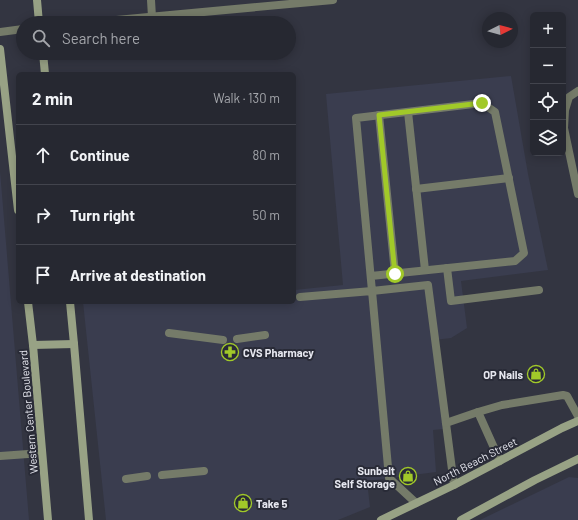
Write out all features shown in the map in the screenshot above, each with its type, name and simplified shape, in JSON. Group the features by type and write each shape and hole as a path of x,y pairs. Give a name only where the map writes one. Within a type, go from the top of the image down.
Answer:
{"main road":[{"path":"37,0 38,16"},
{"path":"0,48 16,192"},
{"path":"44,60 45,72"},
{"name":"Western Center Boulevard","path":"28,304 48,520"},
{"path":"70,304 89,520"},
{"path":"33,345 74,344"},
{"name":"North Beach Street","path":"381,520 454,485 578,421"},
{"path":"461,520 535,480 578,459"}],"street":[{"path":"151,0 152,16"},
{"path":"162,16 327,0"},
{"path":"0,32 16,30"},
{"path":"578,91 569,98 565,110 564,128 578,194"},
{"path":"371,276 515,260 524,252 495,112 482,103 356,118 389,478 416,503"},
{"path":"408,112 425,270"},
{"path":"379,115 395,274"},
{"path":"416,189 509,178"},
{"path":"448,268 451,301 539,290"},
{"path":"300,297 428,285 454,485"},
{"path":"169,333 223,340"},
{"path":"237,339 265,335"},
{"path":"446,423 502,405 563,395 567,396 578,416"},
{"path":"478,412 500,461"},
{"path":"0,456 42,453"},
{"path":"162,475 204,471"},
{"path":"126,479 147,476"}],"shaded area":[{"path":"511,76 528,174 548,270 461,281 467,328 451,338 434,340 443,429 433,430 436,472 367,481 370,507 338,520 106,520 83,304 296,304 296,290 343,285 326,94"},
{"path":"0,171 29,520 0,520"},
{"path":"569,477 578,478 578,520 480,520"}],"place":[{"name":"CVS Pharmacy","path":"230,352"},
{"name":"OP Nails","path":"536,374"},
{"name":"Sunbelt Self Storage","path":"408,476"},
{"name":"Take 5","path":"243,503"}],"route":[{"path":"395,274 379,115 482,103"}]}
